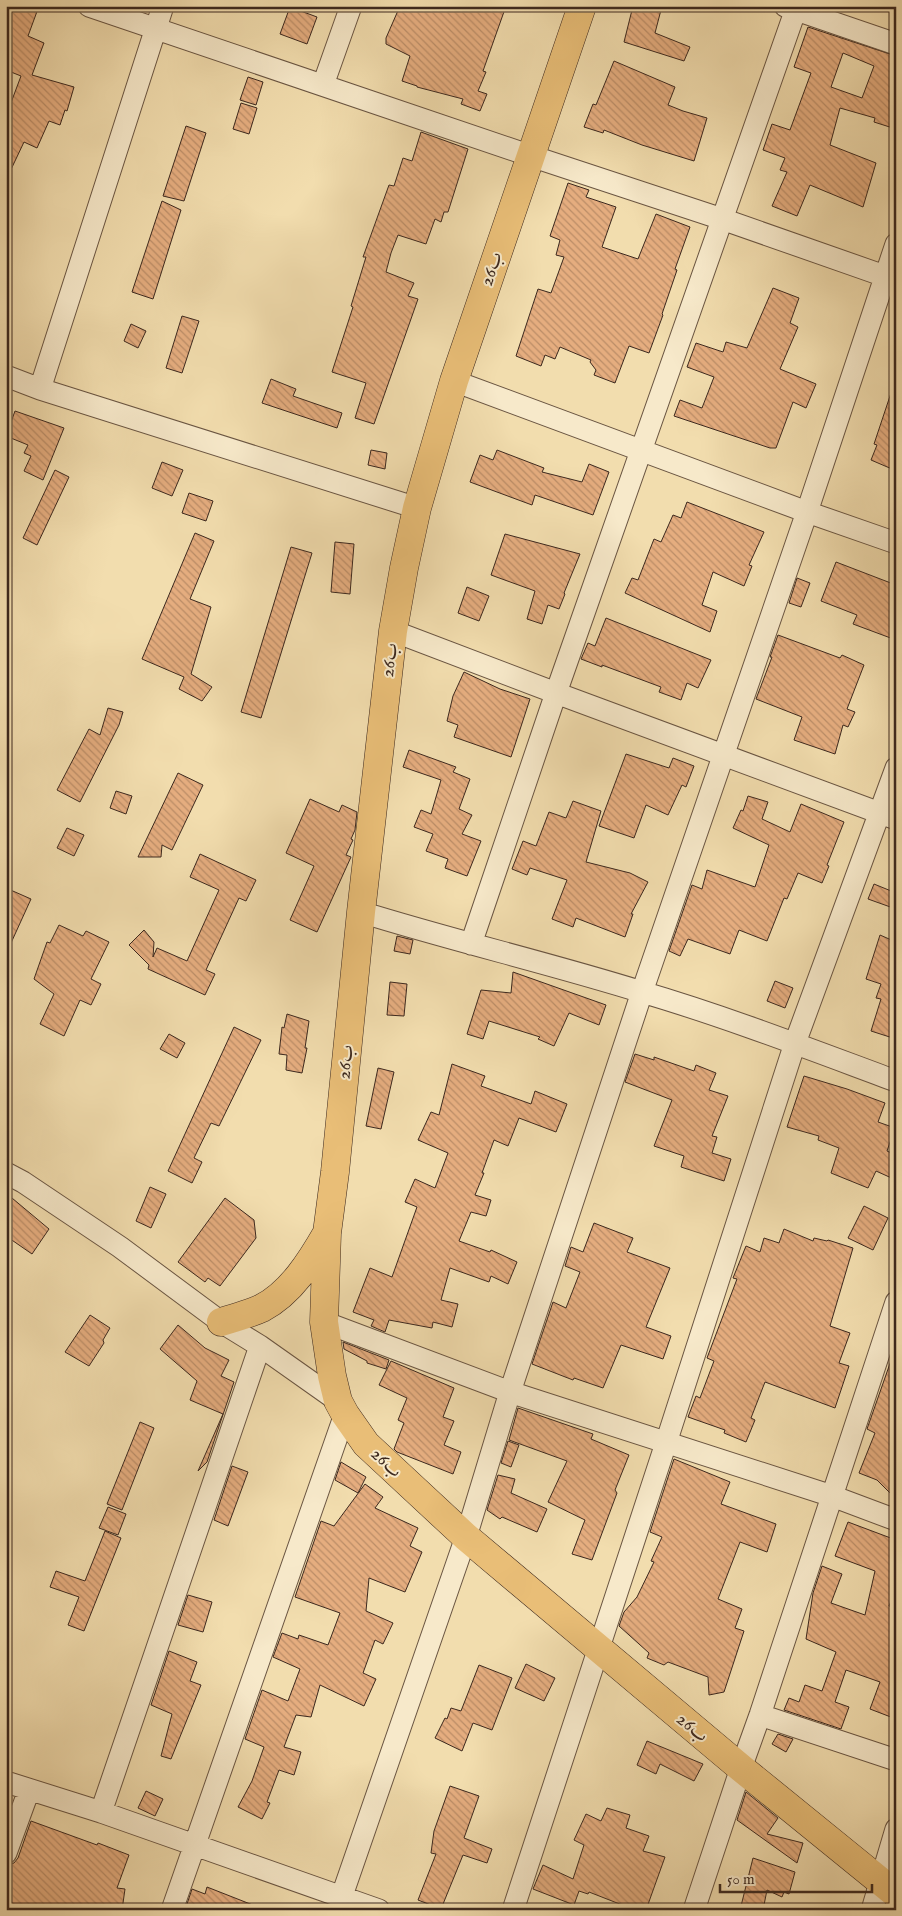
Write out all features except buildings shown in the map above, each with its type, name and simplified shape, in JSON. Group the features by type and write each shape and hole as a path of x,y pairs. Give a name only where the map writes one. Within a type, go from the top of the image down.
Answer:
{"highway":[{"name":"26ب","path":"582,6 454,380 416,508 393,631 327,1233 324,1322 332,1376 342,1407 366,1444 466,1537 740,1768 888,1887"},
{"path":"221,1322 263,1307 278,1297 300,1275 327,1233"}],"street":[{"path":"89,6 722,219 890,278"},
{"path":"40,389 163,6"},
{"path":"323,85 351,6"},
{"path":"471,944 556,693 722,219 792,8 896,44"},
{"path":"339,1904 466,1537 510,1392 642,992 807,512 890,278 896,244"},
{"path":"6,376 40,389 416,508"},
{"path":"454,380 641,451 896,544"},
{"path":"393,631 888,816"},
{"path":"512,1910 795,1043 888,816 896,768"},
{"path":"361,912 642,992 795,1043 896,1081"},
{"path":"6,1173 120,1247 221,1322 260,1346 342,1407 172,1910"},
{"path":"694,1910 896,1302"},
{"path":"324,1322 510,1392 832,1496 896,1520"},
{"path":"101,1812 260,1346"},
{"path":"760,1715 896,1760"},
{"path":"6,1782 101,1812 195,1846 339,1904 379,1910"},
{"path":"6,1852 29,1790"},
{"path":"872,1910 888,1887 896,1829"}]}
